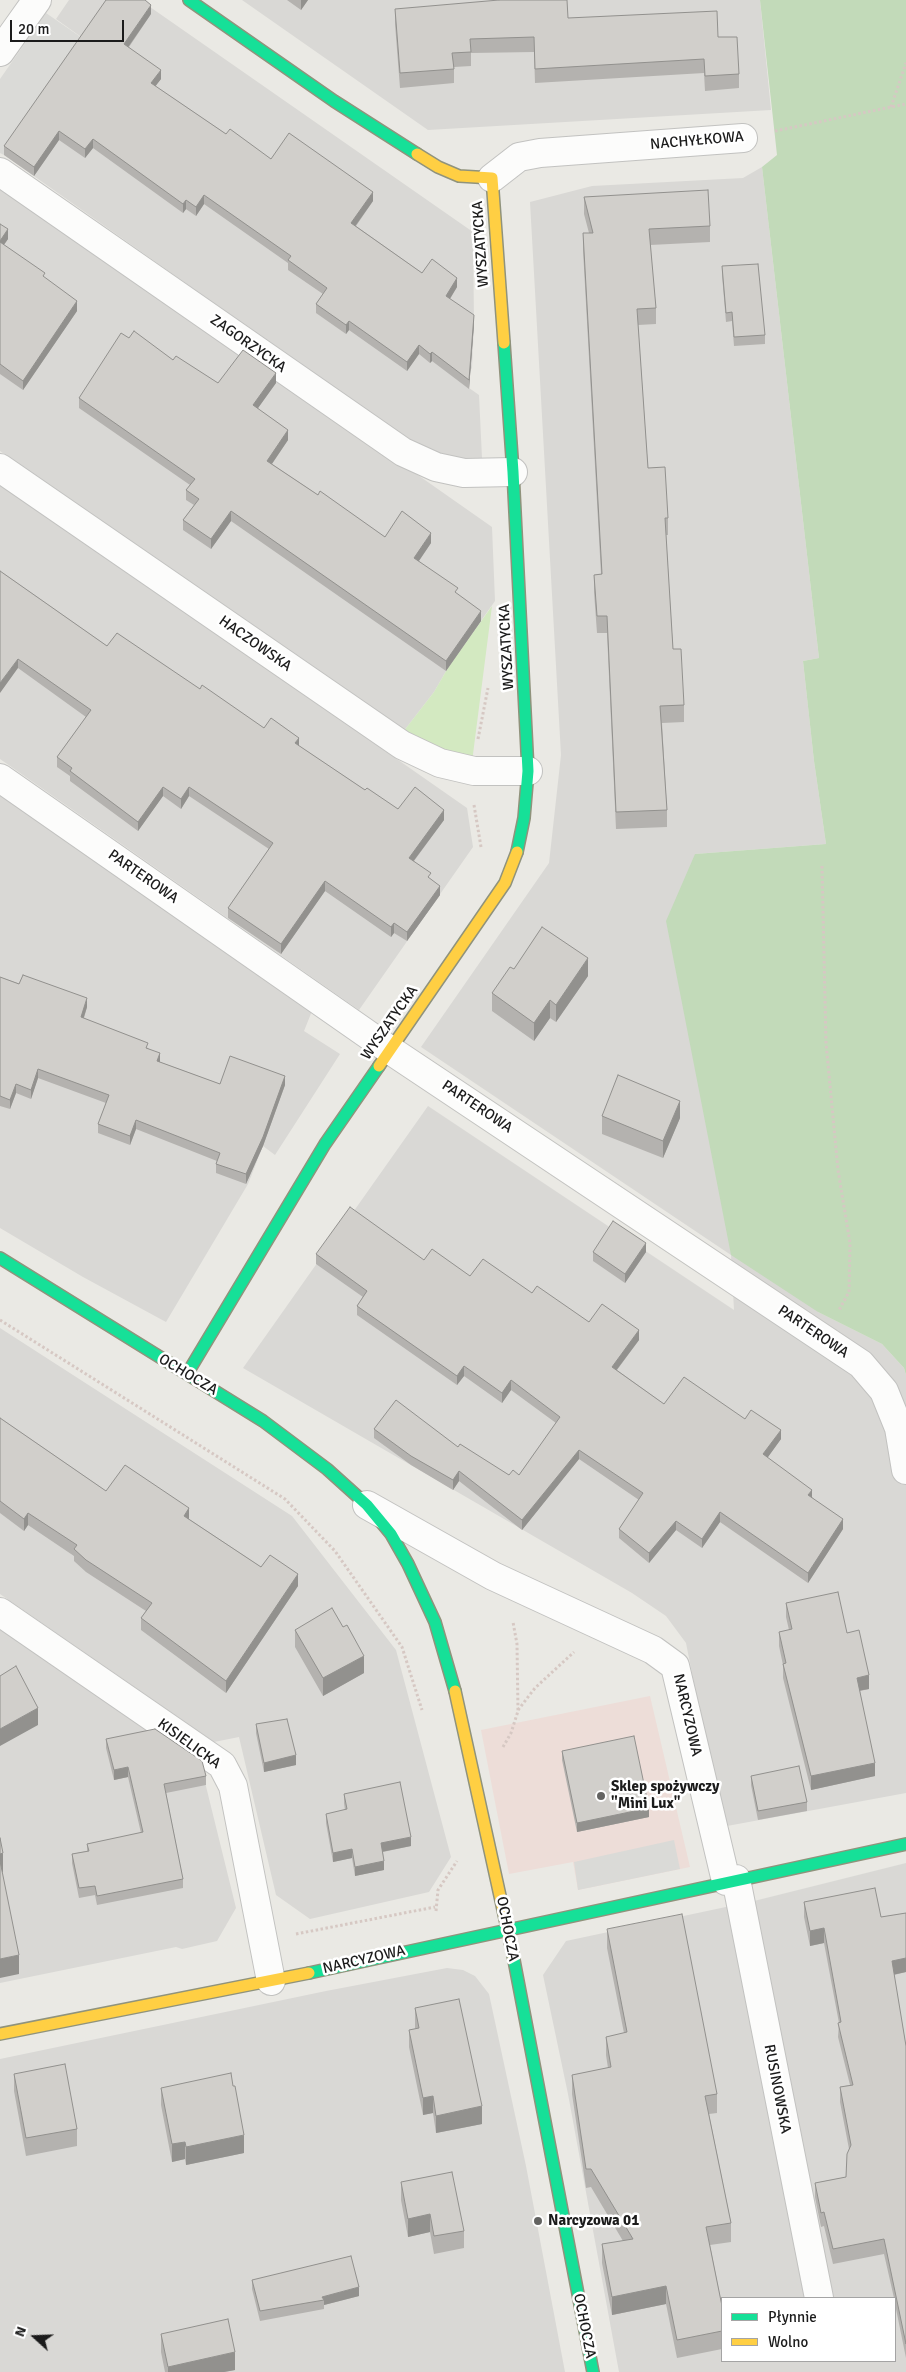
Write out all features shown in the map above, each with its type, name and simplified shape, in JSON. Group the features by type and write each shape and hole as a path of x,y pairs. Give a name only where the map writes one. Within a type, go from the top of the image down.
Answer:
{"street":[{"path":"0,52 37,0"},
{"name":"WYSZATYCKA","path":"187,1374 325,1144 505,883 520,844 528,771 513,472 492,178 459,176 438,167 334,101 189,0"},
{"name":"NACHYŁKOWA","path":"492,178 519,157 540,152 743,138"},
{"name":"ZAGORZYCKA","path":"0,172 403,452 436,467 464,473 513,472"},
{"name":"HACZOWSKA","path":"0,468 402,745 440,763 474,771 528,771"},
{"name":"PARTEROWA","path":"0,778 390,1050 861,1364 884,1392 899,1428 906,1470"},
{"name":"OCHOCZA","path":"0,1258 263,1421 328,1469 367,1505 391,1534 399,1549 435,1622 452,1676 508,1928 594,2372"},
{"name":"OCHOCZA","path":"367,1505 494,1576 653,1650 675,1666"},
{"name":"KISIELICKA","path":"0,1612 222,1765 233,1786 271,1981"},
{"name":"NARCYZOWA","path":"675,1666 731,1880"},
{"name":"NARCYZOWA","path":"0,2034 271,1981 443,1942 906,1844"},
{"name":"RUSINOWSKA","path":"731,1880 819,2297"}],"path":[{"path":"891,107 906,63"},
{"name":"NACHYŁKOWA","path":"743,138 906,104"},
{"path":"480,852 481,844 472,798 479,731 489,685"},
{"path":"822,866 826,1043 838,1170 850,1243 849,1292 825,1340"},
{"path":"0,1320 285,1499 335,1551 402,1647 424,1715"},
{"path":"494,1576 511,1611 517,1644 518,1711 511,1733 498,1755"},
{"path":"518,1711 535,1688 601,1625"},
{"path":"443,1942 435,1906 438,1890 459,1858"},
{"path":"263,1941 435,1906"}],"shaded area":[{"path":"69,0 140,0 473,232 474,324 472,368 462,383 479,395 482,458 463,464 411,442 4,155 84,39 56,19"},
{"path":"242,0 760,0 771,110 428,130"},
{"path":"46,13 85,40 4,155 0,153 0,79"},
{"path":"762,167 819,658 803,661 814,761 826,844 695,854 818,1312 882,1344 904,1368 906,1375 906,1793 727,1826 710,1764 686,1643 666,1616 632,1593 243,1368 428,1106 734,1310 731,1255 421,1047 549,863 561,755 530,202 592,186 743,178"},
{"path":"0,182 492,527 495,601 449,666 434,692 403,732 0,451"},
{"path":"0,482 467,808 473,847 359,1010 0,759"},
{"path":"0,792 312,1011 304,1031 340,1054 275,1155 263,1146 248,1184 166,1322 83,1277 0,1228"},
{"path":"0,1328 292,1516 396,1650 451,1857 429,1892 310,1919 276,1895 239,1737 214,1742 0,1594"},
{"path":"0,1627 200,1762 236,1908 217,1941 182,1949 176,1947 0,1983"},
{"path":"650,1696 690,1867 578,1890 573,1862 509,1874 481,1730"},
{"path":"674,1840 680,1869 578,1890 574,1862"},
{"path":"906,1863 906,2372 619,2372 568,2094 543,1975 566,1941 754,1901"},
{"path":"447,1968 463,1970 475,1976 489,1994 526,2166 565,2372 0,2372 0,2059 326,1991"}],"green space":[{"path":"760,0 906,0 906,1375 904,1368 882,1344 818,1312 731,1255 666,921 695,854 826,844 814,761 803,661 819,658 762,167 777,155"},
{"path":"492,606 472,762 403,732 434,692 449,666"}],"building":[{"path":"106,0 145,0 151,5 124,44 161,70 151,83 226,134 230,129 271,159 289,133 373,192 351,223 422,273 432,259 457,278 446,296 474,315 469,380 432,352 430,354 419,345 407,362 349,321 346,325 316,304 327,288 288,260 291,256 204,195 196,207 186,200 183,204 93,139 85,149 59,131 34,167 4,146"},
{"path":"499,0 567,0 568,18 717,11 718,37 737,37 739,74 705,76 704,59 535,69 534,37 470,39 471,52 452,53 454,69 400,73 395,9"},
{"path":"708,190 710,226 649,229 656,308 637,309 648,468 665,467 668,518 665,518 673,649 681,649 684,705 660,706 667,810 616,812 607,616 597,616 594,575 602,574 583,233 593,233 584,197"},
{"path":"0,224 8,229 0,241"},
{"path":"0,242 45,273 43,276 77,301 23,381 0,364"},
{"path":"758,264 765,335 734,337 732,312 726,313 722,266"},
{"path":"134,331 173,360 176,356 218,383 243,350 276,373 253,405 288,430 267,461 318,495 320,491 385,537 402,511 431,533 414,558 458,588 455,592 481,611 446,661 231,511 211,539 183,520 199,499 186,490 195,479 79,398 121,333 129,338"},
{"path":"0,571 107,646 117,633 200,689 202,685 264,728 271,718 299,738 295,743 365,790 367,788 398,809 415,787 444,810 409,858 431,873 428,877 440,886 407,932 394,923 391,927 325,881 281,944 228,908 273,843 189,787 181,799 163,787 138,822 70,771 72,768 57,757 91,710 18,659 0,683"},
{"path":"542,927 588,958 556,1005 550,1000 534,1023 492,993 510,967 514,969"},
{"path":"23,975 87,998 81,1017 148,1043 146,1048 160,1053 157,1061 220,1084 230,1056 285,1076 263,1137 246,1174 216,1164 220,1153 136,1120 130,1136 98,1124 109,1095 38,1069 31,1090 16,1084 10,1100 0,1096 0,977 19,984"},
{"path":"618,1075 680,1101 663,1141 602,1116"},
{"path":"350,1207 424,1260 432,1249 470,1276 483,1259 532,1293 537,1286 589,1322 602,1304 639,1330 612,1367 664,1404 684,1377 745,1419 751,1410 781,1430 763,1454 812,1490 808,1495 843,1519 808,1573 720,1512 702,1539 676,1521 649,1553 619,1529 643,1493 579,1450 522,1520 459,1471 453,1480 411,1456 374,1429 396,1400 458,1447 460,1444 509,1475 513,1470 519,1475 560,1417 511,1380 502,1393 464,1366 457,1376 357,1306 367,1291 316,1254"},
{"path":"613,1221 646,1243 625,1274 593,1252"},
{"path":"0,1418 106,1491 125,1465 189,1508 184,1516 261,1567 270,1555 298,1574 226,1681 141,1618 152,1603 86,1560 74,1549 77,1545 28,1513 24,1519 0,1501"},
{"path":"838,1592 847,1633 859,1630 869,1675 857,1678 875,1763 811,1776 783,1664 786,1663 779,1632 792,1629 786,1603"},
{"path":"332,1608 343,1627 347,1625 364,1656 323,1678 295,1630"},
{"path":"16,1666 38,1708 0,1729 0,1676"},
{"path":"287,1719 296,1755 264,1763 256,1724"},
{"path":"155,1729 202,1761 206,1776 164,1784 183,1879 97,1896 95,1886 79,1888 72,1854 89,1851 87,1844 143,1832 128,1767 114,1770 106,1739"},
{"path":"634,1736 649,1808 577,1823 562,1751"},
{"path":"799,1766 807,1802 758,1811 751,1776"},
{"path":"400,1782 411,1837 381,1843 384,1861 355,1867 352,1849 333,1853 326,1814 347,1809 344,1794"},
{"path":"0,1838 3,1853 0,1854"},
{"path":"0,1861 19,1955 0,1959"},
{"path":"875,1888 881,1917 906,1913 906,1958 892,1961 906,2046 906,2344 884,2239 833,2249 824,2212 821,2213 815,2183 846,2177 847,2154 851,2145 840,2087 853,2085 838,2023 841,2022 824,1928 810,1931 804,1902"},
{"path":"682,1914 717,2094 705,2096 731,2223 706,2227 721,2301 721,2331 677,2340 666,2286 612,2297 602,2244 633,2239 591,2169 586,2169 572,2075 611,2067 606,2037 627,2032 607,1929"},
{"path":"459,1999 482,2106 436,2116 433,2096 423,2098 409,2030 419,2028 415,2008"},
{"path":"65,2064 77,2129 26,2138 14,2074"},
{"path":"231,2073 244,2135 186,2147 185,2142 172,2144 161,2088"},
{"path":"452,2172 464,2231 434,2236 430,2214 408,2219 401,2182"},
{"path":"351,2256 359,2287 322,2297 324,2300 260,2311 252,2280"},
{"path":"228,2319 235,2352 168,2367 161,2334"}],"traffic: fast":[{"path":"189,0 334,101 417,154"},
{"path":"504,343 513,472 528,771 524,818 517,852"},
{"path":"187,1374 325,1144 379,1066"},
{"path":"0,1258 263,1421 327,1469 367,1505 391,1534 408,1564 435,1622 455,1691"},
{"path":"309,1973 906,1844"},
{"path":"513,1955 593,2372"}],"traffic: slow":[{"path":"417,154 438,167 459,176 492,178 504,343"},
{"path":"379,1066 505,883 517,852"},
{"path":"455,1691 513,1955"},
{"path":"0,2034 309,1973"}],"place":[{"name":"Sklep spożywczy \"Mini Lux\"","path":"601,1796"},
{"name":"Narcyzowa 01","path":"538,2221"}]}
